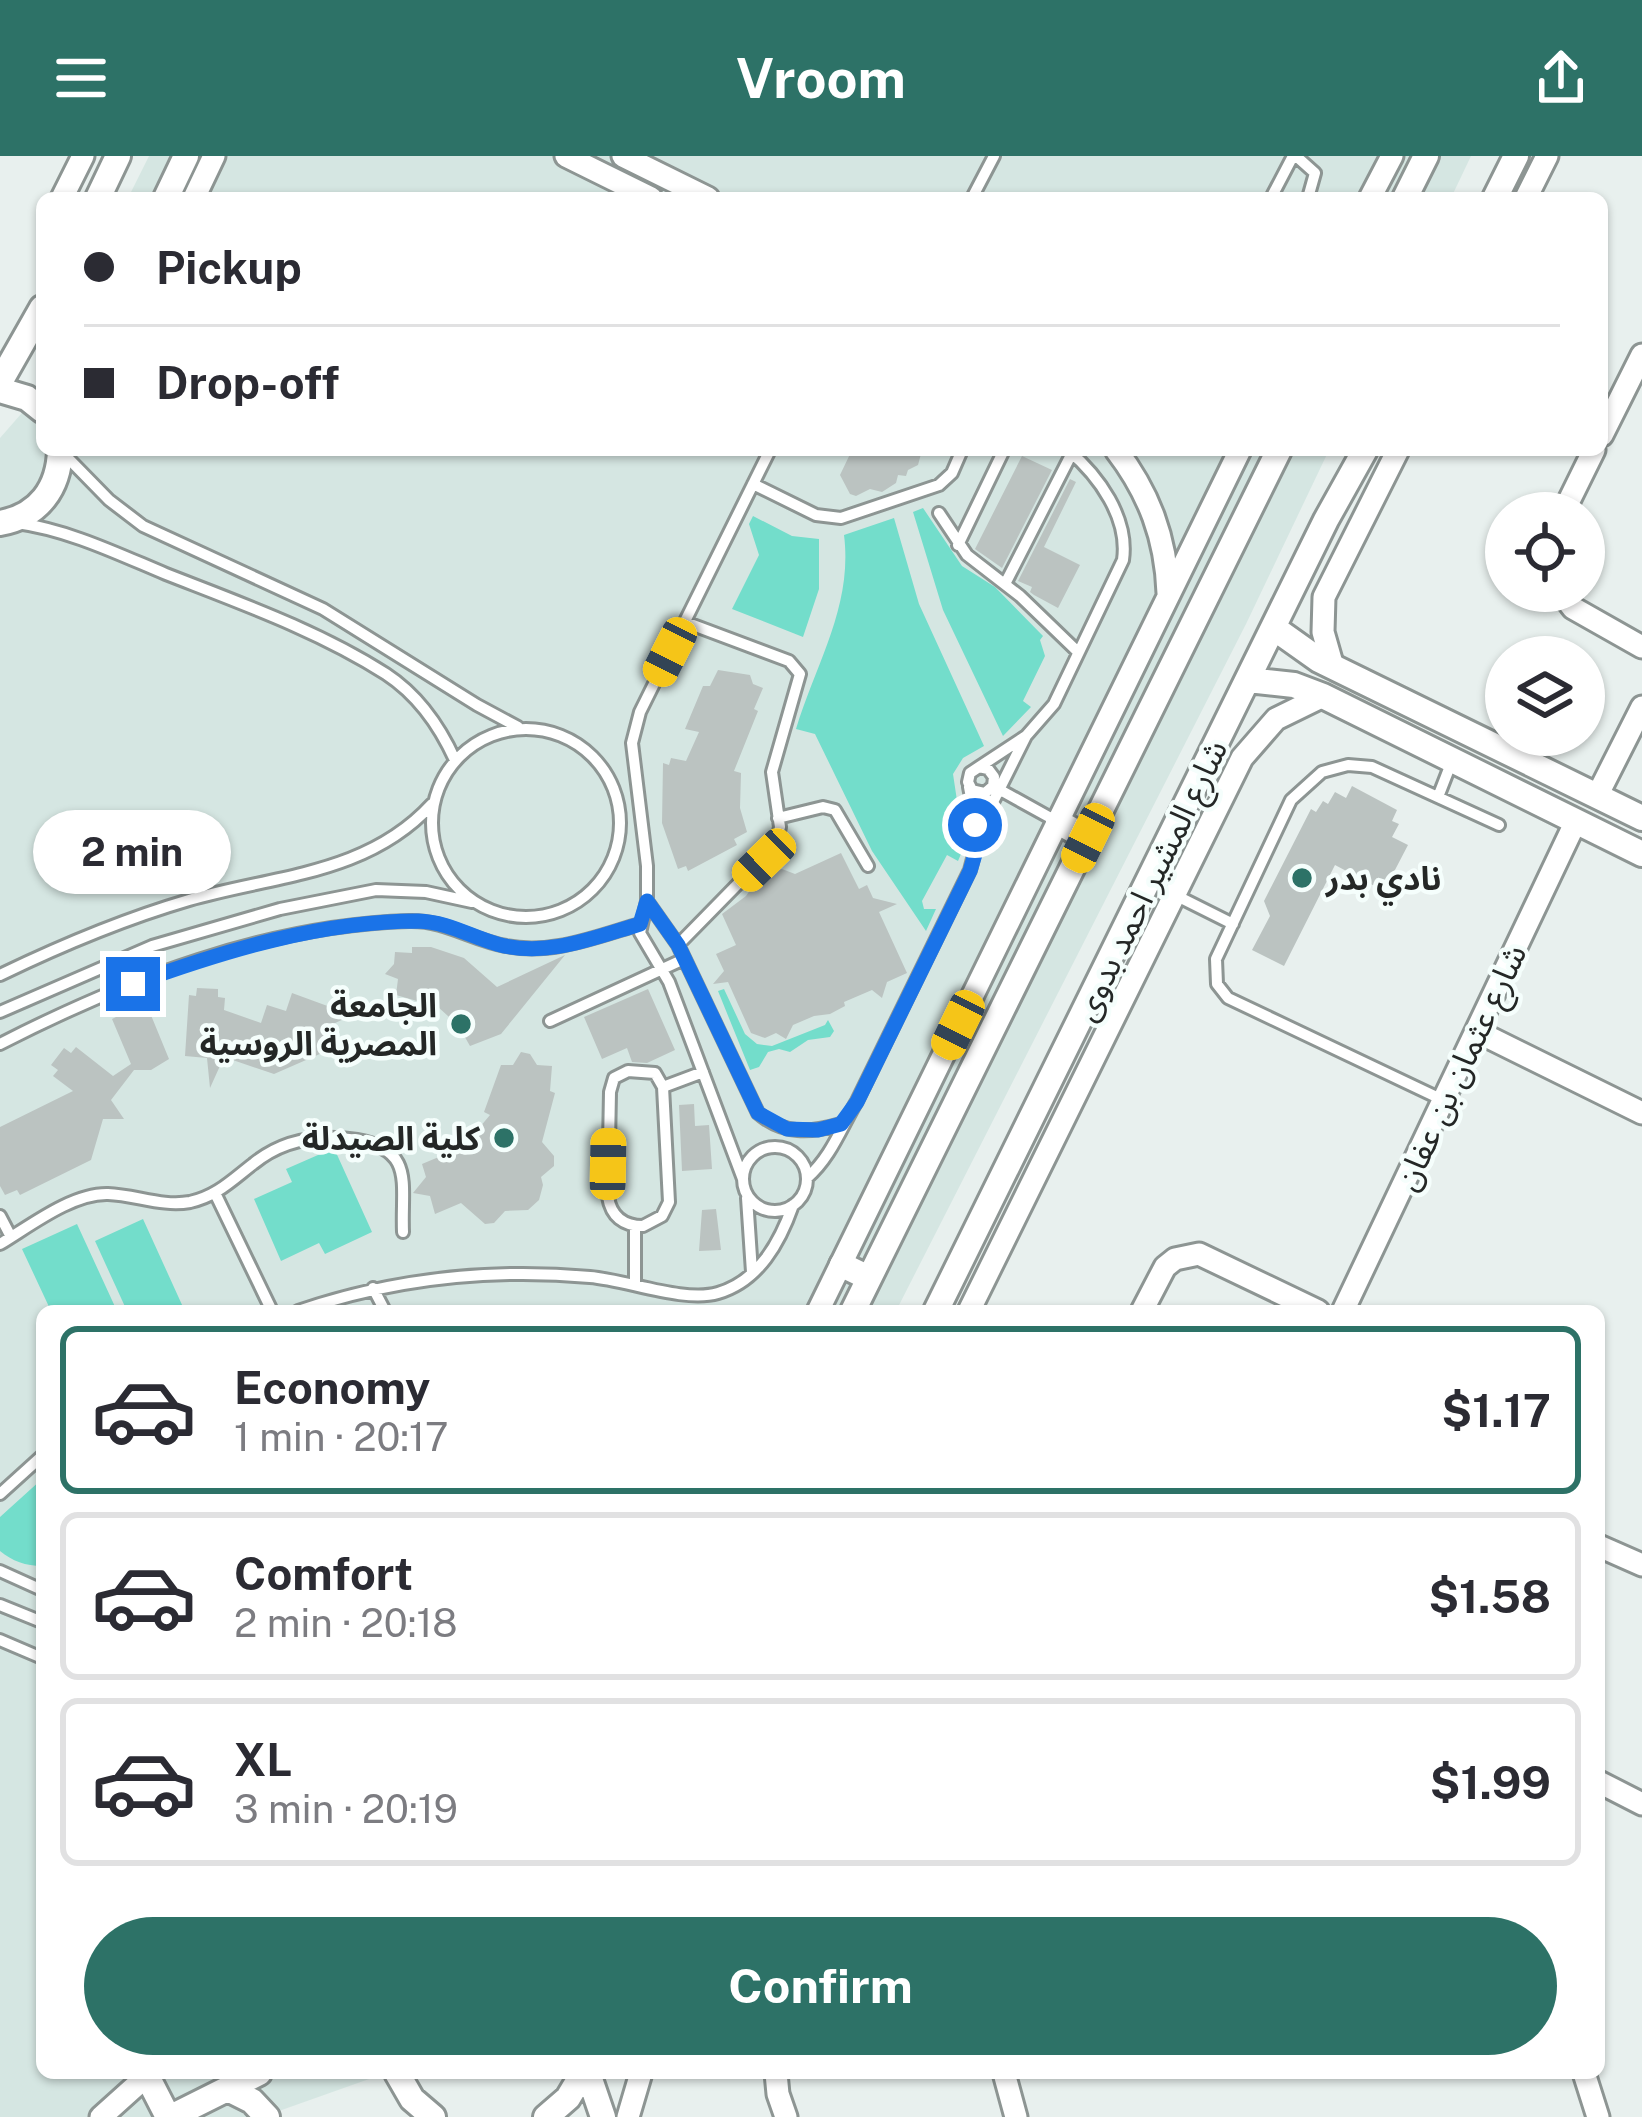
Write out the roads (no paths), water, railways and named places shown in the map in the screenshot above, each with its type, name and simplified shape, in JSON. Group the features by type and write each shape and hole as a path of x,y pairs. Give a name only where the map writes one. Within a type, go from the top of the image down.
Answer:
{"street":[{"path":"65,192 82,156"},
{"path":"101,192 118,156"},
{"path":"169,192 186,156"},
{"path":"197,192 214,156"},
{"path":"566,156 638,192"},
{"path":"623,156 696,192"},
{"path":"1408,192 1426,156"},
{"path":"1498,192 1516,156"},
{"path":"1529,192 1546,156"},
{"path":"1373,192 1387,158"},
{"path":"36,319 0,386 36,405"},
{"path":"1608,423 1641,360"},
{"path":"4,522 36,508 47,496 56,482 60,456"},
{"path":"1120,456 1156,519 1168,597"},
{"path":"821,1305 1237,456"},
{"path":"856,1305 1276,456"},
{"name":"شارع المشير احمد بدوى","path":"939,1305 1363,456"},
{"path":"1333,667 1323,632 1324,597 1395,456"},
{"path":"1573,492 1591,456"},
{"path":"1580,612 1642,647"},
{"path":"1274,628 1333,667 1632,813 1609,838"},
{"path":"1248,680 1294,686 1323,696 1642,854"},
{"path":"972,1305 1251,743 1276,718 1323,696"},
{"path":"1597,796 1642,706"},
{"path":"1510,788 1520,776 1523,760"},
{"path":"1567,817 1559,795 1573,784"},
{"name":"شارع عثمان بن عفان","path":"1346,1305 1478,1032 1567,817"},
{"path":"1058,822 1088,838"},
{"path":"1478,1032 1642,1113"},
{"path":"1145,1305 1175,1258 1199,1254 1305,1305"},
{"path":"842,1265 869,1278"},
{"path":"1605,1549 1642,1565"},
{"path":"1605,1785 1642,1804"},
{"path":"101,2117 143,2079"},
{"path":"151,2079 170,2117 247,2079"},
{"path":"401,2079 412,2098 433,2117"},
{"path":"546,2117 582,2079"},
{"path":"588,2079 603,2117"},
{"path":"628,2117 638,2079"},
{"path":"777,2079 786,2117"},
{"path":"1006,2079 1016,2117"},
{"path":"1586,2079 1598,2117"},
{"path":"228,2089 252,2101 267,2117"}],"lane":[{"path":"975,192 994,156"},
{"path":"1274,192 1294,156 1315,173 1310,192"},
{"path":"67,456 109,500 143,526 323,609 521,728"},
{"path":"752,1272 744,1185 663,969 645,945 640,924 647,901 645,831 632,754 633,733 767,456"},
{"path":"753,484 816,515 841,518 939,485 959,456"},
{"path":"958,545 1001,456"},
{"path":"1005,584 1068,456"},
{"path":"807,1178 827,1158 841,1124 857,1102 970,871 996,788 1025,736 1054,704 1121,567 1125,546 1107,494 1074,456"},
{"path":"940,513 958,545 1078,652"},
{"path":"4,522 72,536 226,597 386,674 427,712 455,760"},
{"path":"678,945 770,853 779,836 772,772 799,680 798,668 789,661 686,622"},
{"path":"0,975 65,945 183,902 350,862 404,831 434,801 455,760 485,738 521,728 549,730 574,740 596,757 612,780 620,806 621,833 614,860 600,883 567,908 527,918 426,892 376,890 280,909 152,946 0,1012"},
{"path":"978,834 970,773 1025,736"},
{"path":"1438,797 1453,759"},
{"path":"1445,1102 1228,998 1217,983 1214,968 1292,800 1310,779 1334,767 1360,765 1498,824"},
{"path":"979,767 992,773 996,788 1058,822"},
{"path":"969,787 981,794 996,788"},
{"path":"434,801 434,847 457,887 475,902"},
{"path":"778,818 823,807 835,810 868,866"},
{"path":"1175,896 1233,924"},
{"path":"647,901 678,945 751,1102 766,1120 787,1129 818,1130 841,1124"},
{"path":"0,1044 168,971 313,932 422,921 452,926 505,946 548,948 640,924"},
{"path":"550,1021 684,959"},
{"path":"645,1071 655,1073 663,1087 669,1202 656,1221 635,1226 622,1221 609,1204 611,1085 621,1073 645,1071"},
{"path":"663,1087 703,1072"},
{"path":"782,1148 787,1129"},
{"path":"0,1216 6,1241 92,1196 178,1203 215,1193 261,1158 294,1142 331,1136 380,1144 394,1153 400,1165 403,1232"},
{"path":"318,1305 373,1288 445,1277 523,1274 635,1283 685,1294 722,1292 752,1272 776,1247 805,1189 807,1178 800,1158 782,1148 755,1154 746,1165 744,1185 765,1209 793,1205"},
{"path":"215,1193 269,1305"},
{"path":"635,1226 635,1283"},
{"path":"373,1288 382,1305"},
{"path":"680,1305 685,1294"},
{"path":"0,1494 36,1461"},
{"path":"0,1570 36,1586"},
{"path":"0,1605 36,1620"},
{"path":"0,1640 36,1655"}],"place":[{"name":"نادي بدر","path":"1302,878"},
{"name":"الجامعة المصرية الروسية","path":"461,1024"},
{"name":"كلية الصيدلة","path":"504,1138"}]}
